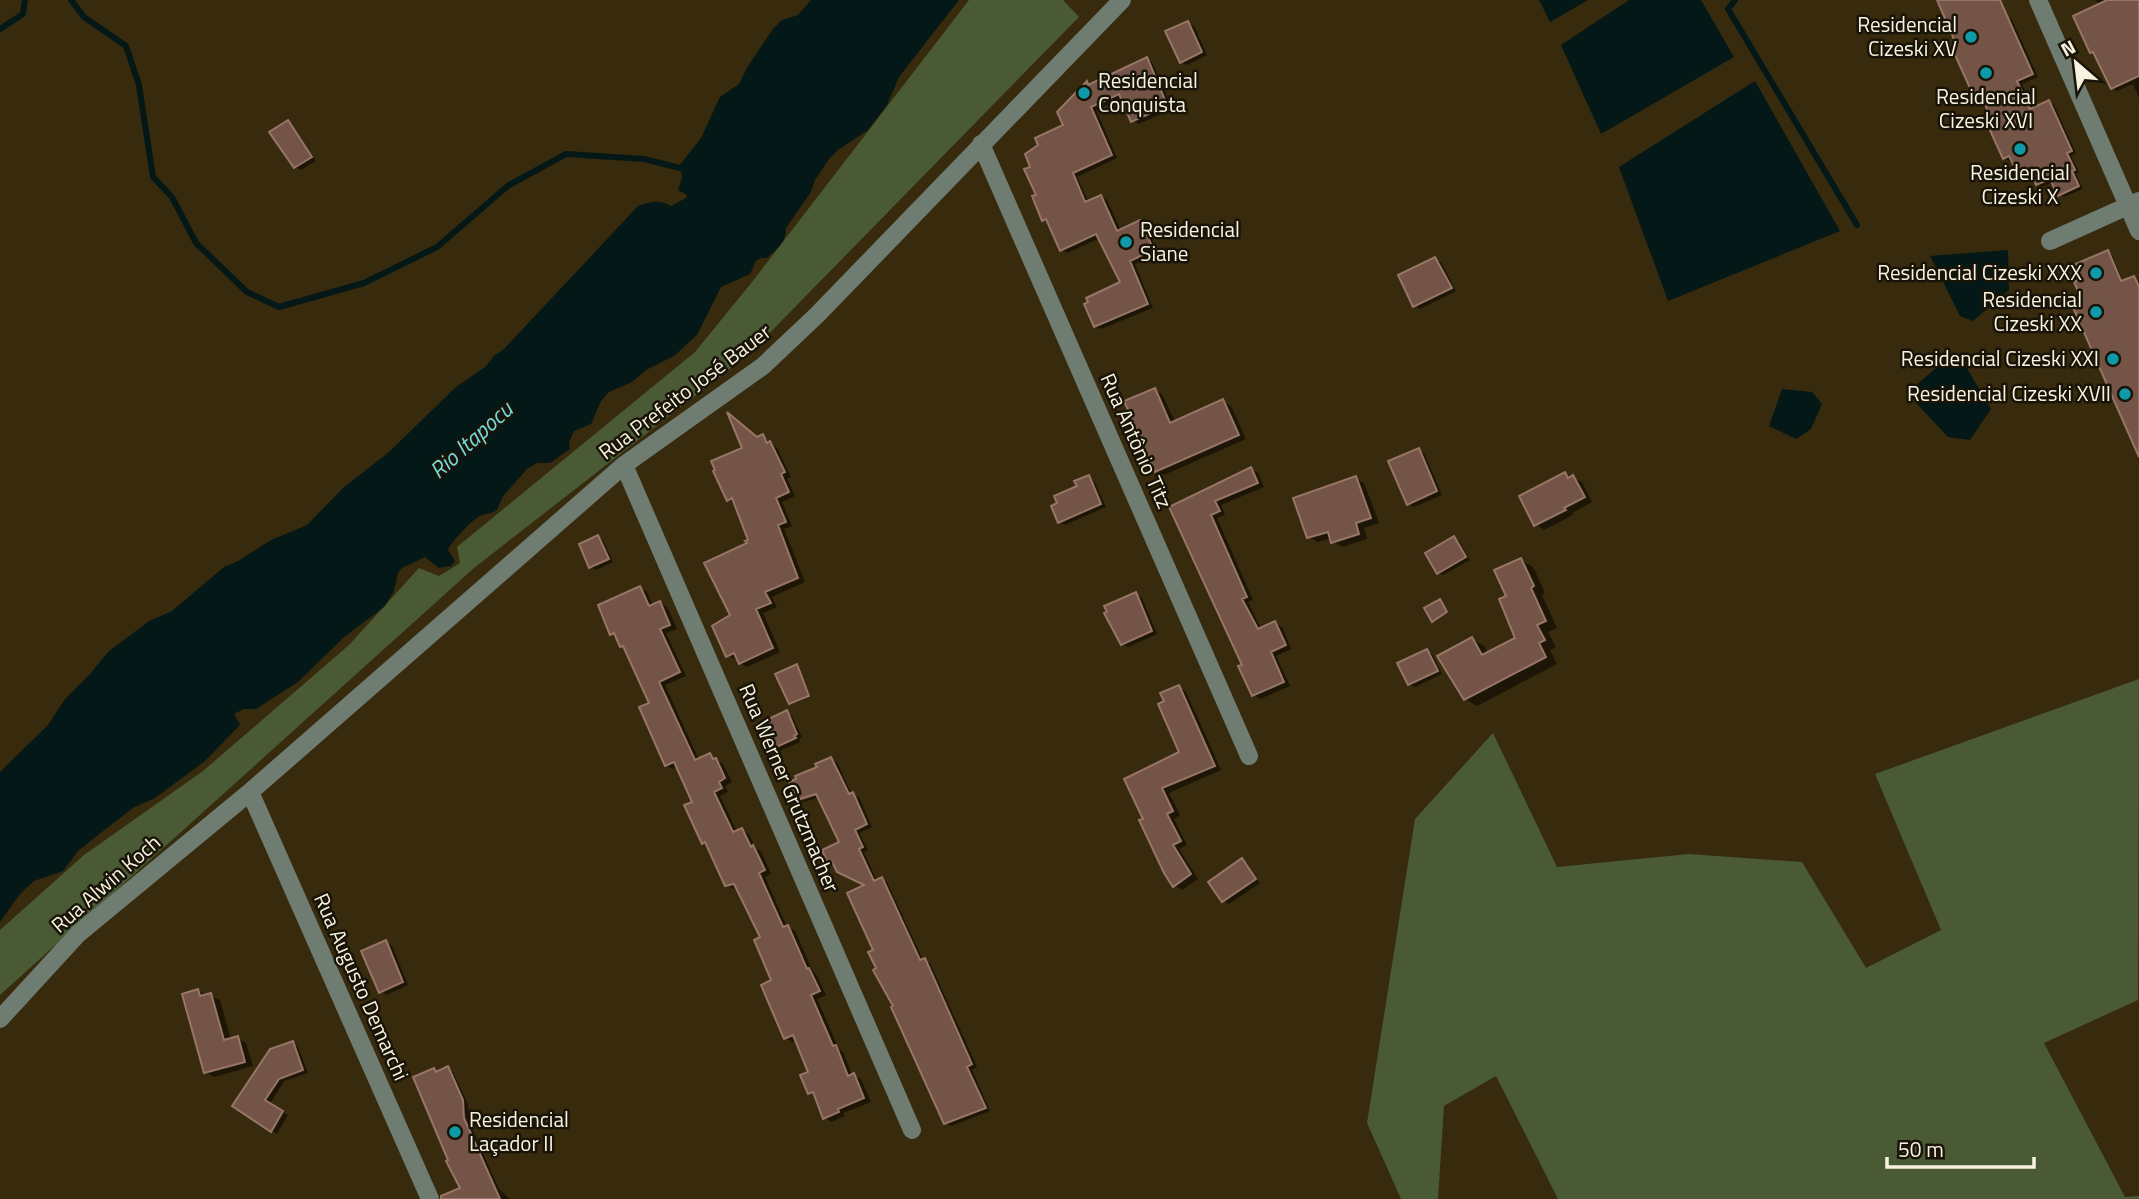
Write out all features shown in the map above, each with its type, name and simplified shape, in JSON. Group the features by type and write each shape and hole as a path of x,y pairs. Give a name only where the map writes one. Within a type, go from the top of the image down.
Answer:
{"street":[{"name":"Rua Prefeito José Bauer","path":"250,792 624,464 763,366 817,315 1122,0"},
{"path":"2038,0 2134,204 2139,231"},
{"name":"Rua Antônio Titz","path":"981,144 1249,756"},
{"path":"2050,241 2134,204"},
{"name":"Rua Werner Grutzmacher","path":"624,464 912,1130"},
{"name":"Rua Alwin Koch","path":"0,1019 78,934 250,792"},
{"name":"Rua Augusto Demarchi","path":"250,792 430,1199"}],"green space":[{"path":"969,0 1063,0 1079,17 750,353 474,568 0,995 0,930 84,855 203,771 349,645 419,568 439,576 460,563 457,547 695,352"},
{"path":"2139,679 2138,1000 2044,1043 2125,1197 2139,1196 2139,1199 1558,1199 1496,1076 1444,1106 1438,1199 1401,1199 1367,1123 1415,819 1493,733 1557,867 1689,854 1802,862 1866,968 1941,930 1875,774"}],"water":[{"name":"Rio Itapocu","path":"811,0 959,0 899,77 887,105 868,130 829,159 815,180 811,192 786,228 780,245 767,258 756,261 750,274 721,287 697,335 674,356 646,370 632,382 609,392 601,401 591,424 574,431 569,442 570,449 550,463 537,463 527,469 503,496 497,510 477,518 453,542 448,550 455,561 451,566 439,568 425,557 402,568 398,573 394,591 384,607 343,638 298,682 256,709 244,709 234,714 240,725 205,761 155,798 133,808 107,828 78,851 63,871 34,881 20,894 0,922 0,772 48,725 65,699 108,652 149,621 172,611 224,567 271,540 307,525 344,487 388,453 456,387 485,367 504,349 638,206 659,202 671,206 686,198 687,195 678,190 682,178 680,165 701,138 720,97 739,84 773,29 782,20 798,15"},
{"path":"1539,0 1588,0 1550,22"},
{"path":"1629,0 1701,0 1734,57 1601,134 1561,45"},
{"path":"1755,81 1840,231 1668,301 1619,167"},
{"path":"2008,250 2009,290 1973,321 1960,316 1930,256"},
{"path":"1950,356 1965,365 1991,409 1970,440 1948,437 1907,393"},
{"path":"1782,389 1812,392 1822,404 1811,429 1796,439 1769,426"}],"building":[{"path":"1937,0 2000,0 2033,74 2017,81 2030,109 2049,100 2072,151 2067,153 2079,186 2058,196 2050,179 2036,185 2032,176 2026,178 2024,171 2018,174 2009,156 2003,159 1989,128 1995,126 1980,94 1974,97 1951,46 1956,44"},
{"path":"2107,0 2139,0 2139,76 2111,89 2073,16"},
{"path":"1188,21 1202,52 1180,63 1165,31"},
{"path":"1147,57 1165,100 1158,102 1160,106 1155,108 1156,111 1131,122 1119,94 1091,107 1112,155 1073,173 1085,202 1101,195 1117,231 1140,220 1152,246 1146,249 1147,253 1130,261 1148,304 1094,327 1084,304 1088,302 1086,298 1120,282 1096,234 1060,251 1046,219 1042,221 1032,196 1036,195 1024,169 1030,167 1025,154 1038,145 1035,138 1063,125 1057,112 1087,81 1088,85"},
{"path":"288,120 312,157 294,168 269,132"},
{"path":"2108,250 2121,281 2134,276 2139,287 2139,457 2071,303 2081,298 2074,282 2078,280 2071,266"},
{"path":"1435,257 1452,288 1413,307 1398,275"},
{"path":"1155,388 1170,423 1223,399 1239,435 1155,472 1124,401"},
{"path":"727,412 757,437 763,434 767,443 770,441 785,472 781,474 789,492 776,498 786,522 778,525 798,578 765,592 771,603 756,609 773,648 739,664 734,653 726,657 712,626 730,615 704,563 747,543 745,541 748,540 732,498 727,501 711,461 742,448"},
{"path":"1419,448 1437,491 1407,505 1388,461"},
{"path":"1251,467 1258,483 1215,501 1220,511 1211,515 1247,597 1242,599 1258,629 1275,621 1286,645 1271,652 1284,682 1252,696 1238,666 1242,665 1169,507"},
{"path":"1565,472 1568,478 1573,475 1585,497 1534,526 1519,496"},
{"path":"1089,475 1101,504 1058,523 1051,506 1057,503 1054,496 1077,486 1074,481"},
{"path":"1356,476 1371,518 1356,523 1359,534 1331,543 1328,532 1307,538 1293,498"},
{"path":"598,535 609,559 589,568 579,544"},
{"path":"1454,536 1466,557 1437,574 1425,553"},
{"path":"1521,558 1546,621 1537,625 1545,640 1539,643 1546,657 1464,700 1437,656 1472,637 1482,655 1515,638 1499,599 1506,596 1494,570"},
{"path":"640,586 649,606 660,601 670,625 660,629 680,672 659,682 695,760 710,753 713,759 716,758 725,778 719,782 722,788 714,792 733,832 742,828 751,847 753,845 765,870 759,873 783,927 788,925 820,991 811,995 833,1046 836,1045 848,1076 854,1073 864,1098 823,1119 813,1092 808,1094 800,1075 808,1072 793,1035 784,1039 761,985 771,980 754,940 760,937 734,884 725,886 705,842 702,844 684,805 692,802 674,762 665,766 639,707 649,703 623,646 620,647 614,633 610,635 598,605"},
{"path":"1136,592 1152,631 1121,645 1104,613 1107,612 1104,606"},
{"path":"1440,599 1447,612 1432,622 1424,608"},
{"path":"1427,649 1438,671 1408,685 1397,663"},
{"path":"797,664 809,696 789,704 775,674"},
{"path":"1179,685 1215,766 1162,788 1173,811 1167,814 1181,841 1173,845 1191,874 1173,887 1139,820 1143,819 1124,779 1179,752 1158,704 1164,701 1160,693"},
{"path":"787,710 797,734 794,736 796,738 768,751 756,725"},
{"path":"831,757 849,794 853,792 867,824 855,830 863,847 859,849 874,881 882,877 920,960 925,958 972,1064 967,1067 986,1108 944,1124 891,1007 893,1006 873,970 876,968 868,952 873,950 847,893 864,885 837,872 832,862 828,864 822,850 839,842 816,794 797,800 789,782 796,779 795,776 817,767 815,764"},
{"path":"1242,858 1256,879 1222,902 1208,882"},
{"path":"386,940 403,982 379,993 361,951"},
{"path":"198,989 200,996 211,993 224,1040 238,1036 245,1062 204,1073 182,994"},
{"path":"293,1041 303,1070 279,1079 265,1100 283,1111 271,1132 232,1106 270,1049"},
{"path":"448,1066 463,1100 464,1118 500,1199 441,1199 441,1196 460,1188 446,1161 448,1160 413,1077 434,1068 436,1072"}],"waterway":[{"path":"0,29 23,14 25,0"},
{"path":"71,0 84,17 126,46 139,85 153,177 172,197 196,243 247,292 279,307 364,283 437,247 509,185 566,154 644,159 688,170"},
{"path":"1735,0 1728,9 1857,225"}],"place":[{"name":"Residencial Cizeski XV","path":"1971,37"},
{"name":"Residencial Cizeski XVI","path":"1986,73"},
{"name":"Residencial Conquista","path":"1084,93"},
{"name":"Residencial Cizeski X","path":"2020,149"},
{"name":"Residencial Siane","path":"1126,242"},
{"name":"Residencial Cizeski XXX","path":"2096,273"},
{"name":"Residencial Cizeski XX","path":"2096,312"},
{"name":"Residencial Cizeski XXI","path":"2113,359"},
{"name":"Residencial Cizeski XVII","path":"2125,394"},
{"name":"Residencial Laçador II","path":"455,1132"}]}
